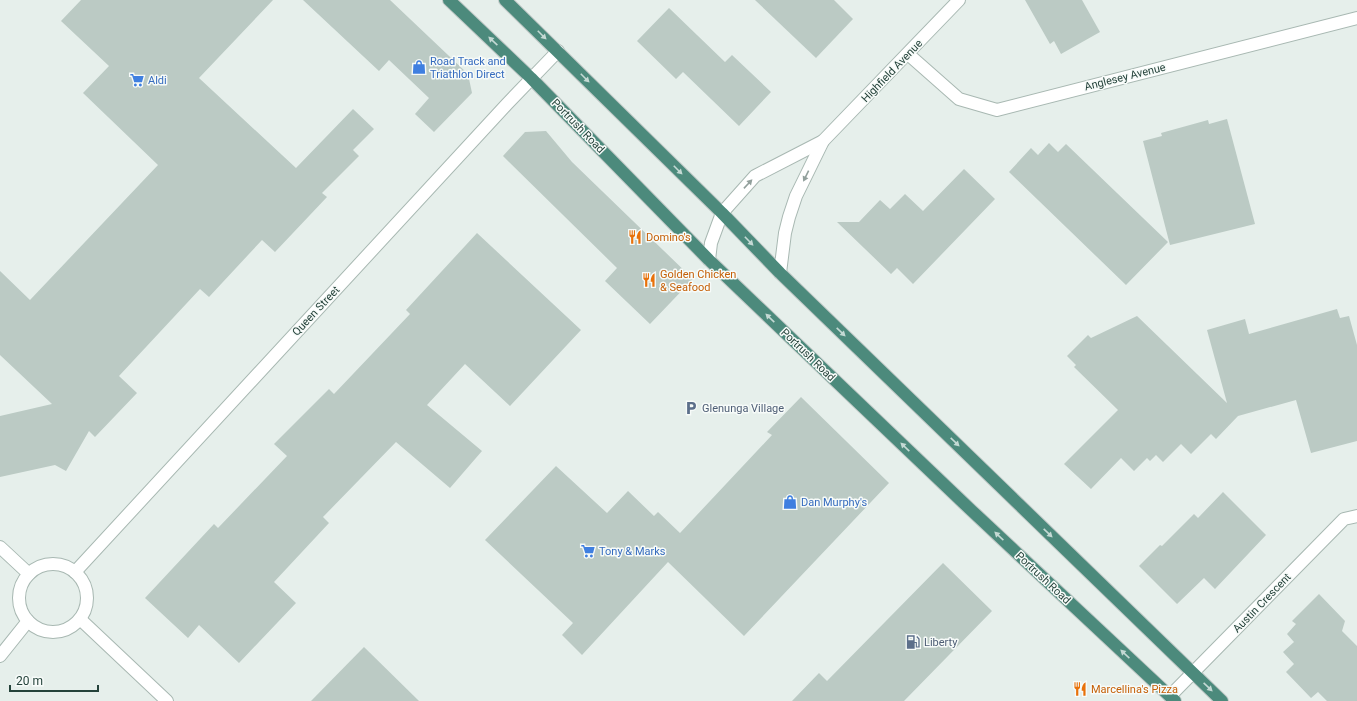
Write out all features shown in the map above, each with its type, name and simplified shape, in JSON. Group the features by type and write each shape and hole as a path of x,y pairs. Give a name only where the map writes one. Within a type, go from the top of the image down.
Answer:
{"highway":[{"name":"Portrush Road","path":"449,0 531,78 709,260 978,517 1173,698"},
{"path":"506,0 722,213 780,273 1222,701"}],"street":[{"name":"Highfield Avenue","path":"780,273 788,217 796,196 824,141 959,0"},
{"name":"Anglesey Avenue","path":"908,54 959,99 997,110 1357,18"},
{"name":"Queen Street","path":"75,572 531,78 558,51"},
{"name":"Highfield Avenue","path":"709,260 711,243 722,213 755,176 824,141"},
{"name":"Austin Crescent","path":"1173,698 1193,673 1344,519 1357,516"},
{"path":"0,546 29,574"},
{"path":"51,564 62,565 75,572 80,577 86,587 88,599 85,610 80,619 72,627 54,632 37,628 28,620 20,608 19,596 22,584 29,574 39,567 51,564"},
{"path":"80,619 167,701"},
{"path":"0,656 28,620"}],"building":[{"path":"81,0 273,0 199,78 296,168 353,109 374,129 353,150 359,156 322,193 327,197 275,252 262,240 209,297 200,289 119,376 137,393 95,437 89,431 66,471 55,465 0,477 0,416 52,404 0,355 0,271 30,300 158,165 83,93 109,66 61,21"},
{"path":"303,0 390,0 468,74 472,93 434,132 415,114 429,98 389,60 379,71"},
{"path":"755,0 834,0 853,19 816,58"},
{"path":"1025,0 1082,0 1100,32 1061,54 1054,41 1050,44"},
{"path":"669,8 725,62 732,55 771,92 739,126 683,72 676,79 637,41"},
{"path":"1227,119 1255,224 1170,245 1143,141 1162,136 1161,133 1208,120 1209,124"},
{"path":"546,131 572,162 693,279 650,324 605,281 617,268 503,156 525,132"},
{"path":"1049,143 1058,152 1066,144 1168,242 1126,285 1009,172 1031,148 1038,155"},
{"path":"964,169 995,199 913,284 897,268 891,274 837,222 859,222 880,200 890,209 905,194 923,211"},
{"path":"477,233 581,330 510,406 465,364 427,405 482,451 450,488 396,442 323,517 329,523 274,582 296,603 239,663 199,625 188,638 145,598 214,524 218,528 287,456 274,444 329,389 334,394 410,314 406,310"},
{"path":"1337,309 1340,318 1349,316 1357,345 1357,441 1311,453 1296,400 1238,416 1216,439 1211,434 1191,454 1181,444 1163,462 1156,455 1150,461 1147,458 1134,471 1121,458 1091,489 1064,464 1118,410 1074,367 1076,365 1067,356 1088,335 1091,338 1137,316 1227,403 1207,330 1245,319 1249,334"},
{"path":"801,397 889,483 744,636 668,562 582,655 562,635 573,623 485,540 556,466 607,513 628,491 654,516 658,512 680,533 772,435 767,432"},
{"path":"1223,492 1266,535 1215,589 1204,578 1177,604 1139,566 1160,545 1162,546 1194,514 1198,518"},
{"name":"Liberty","path":"943,563 992,611 904,701 792,701 819,673 827,681"},
{"path":"1319,594 1345,621 1342,631 1357,646 1357,701 1327,701 1318,692 1311,698 1286,672 1294,664 1283,652 1294,642 1287,634 1296,624 1292,621"},
{"path":"364,647 419,701 311,701"}],"place":[{"name":"Road Track and Triathlon Direct","path":"419,67"},
{"name":"Aldi","path":"137,80"},
{"name":"Domino's","path":"635,237"},
{"name":"Golden Chicken & Seafood","path":"649,280"},
{"name":"Glenunga Village","path":"691,408"},
{"name":"Dan Murphy's","path":"790,502"},
{"name":"Tony & Marks","path":"588,551"},
{"name":"Liberty","path":"913,642"},
{"name":"Marcellina's Pizza","path":"1080,689"}]}
